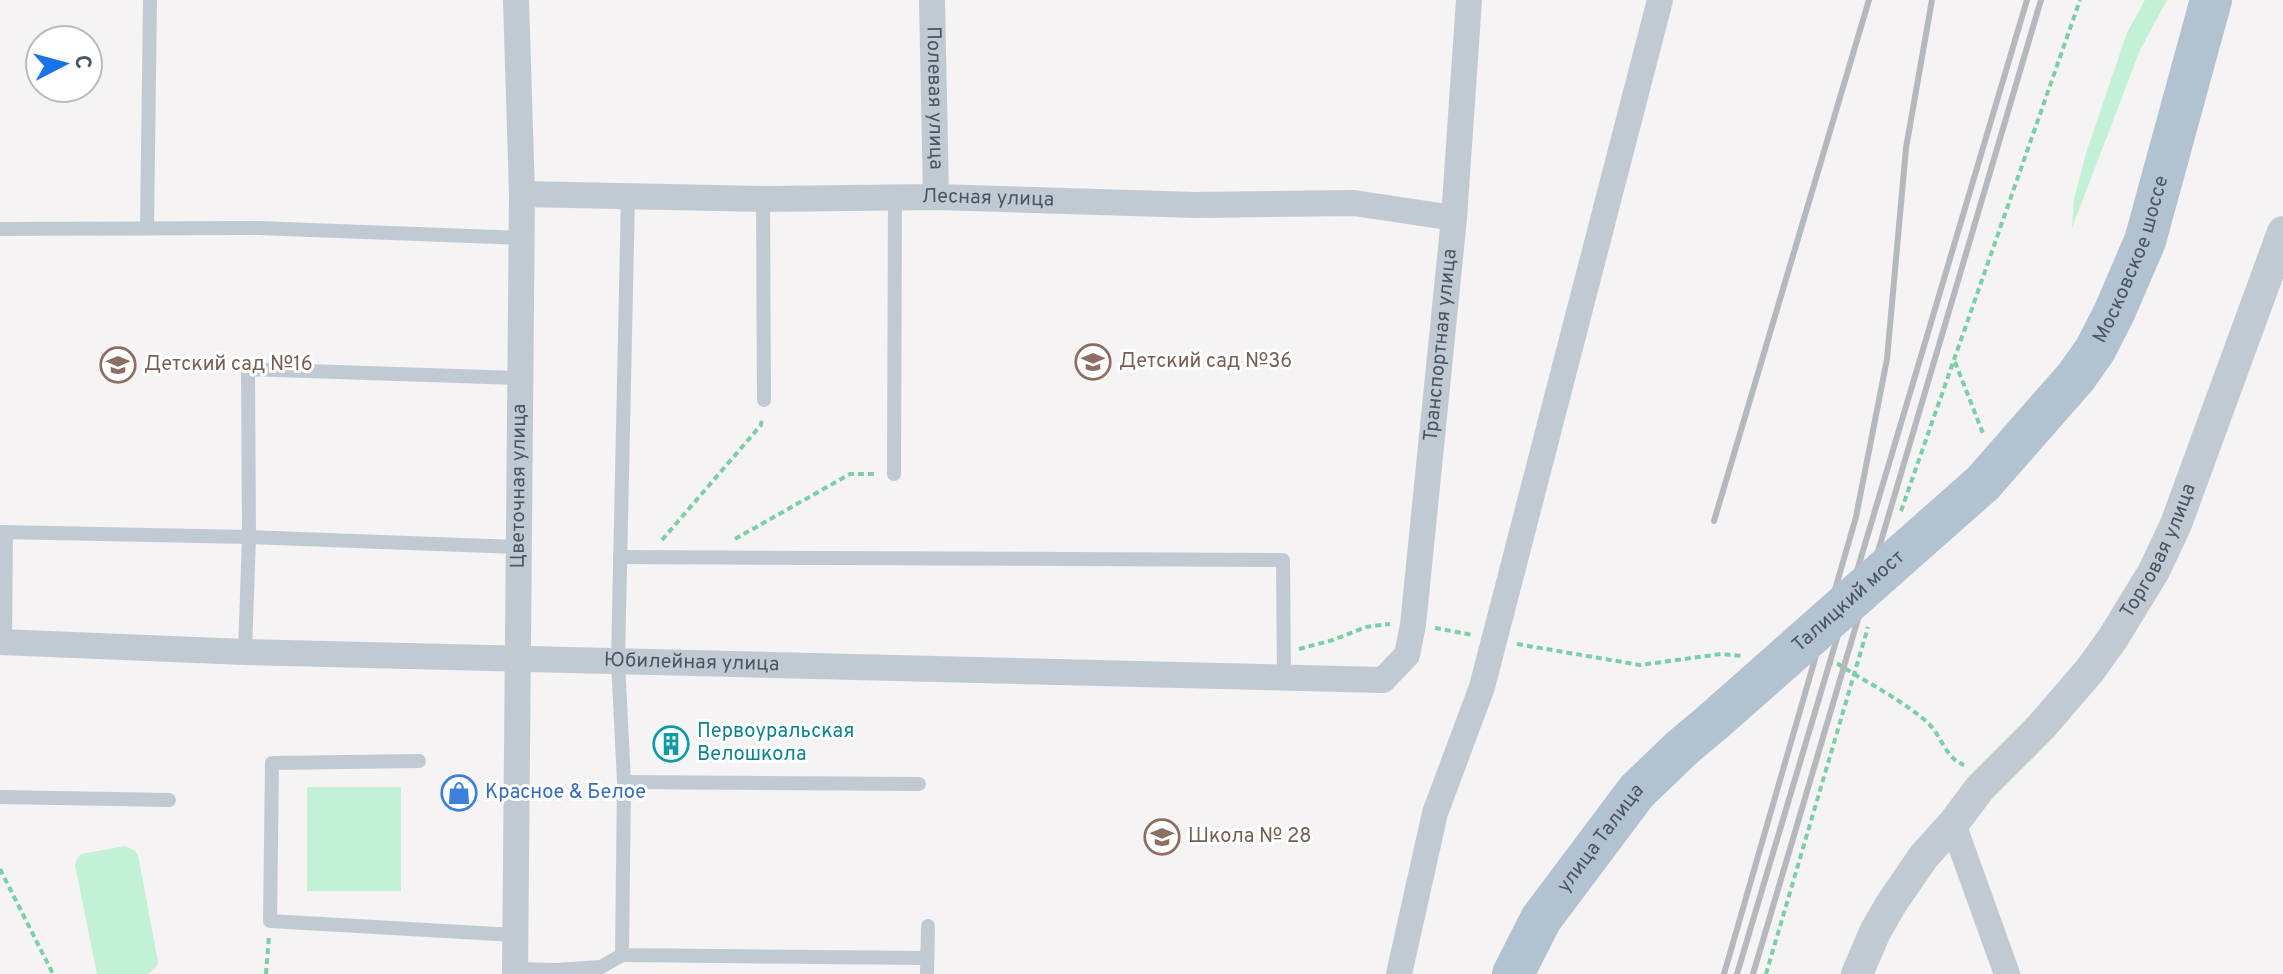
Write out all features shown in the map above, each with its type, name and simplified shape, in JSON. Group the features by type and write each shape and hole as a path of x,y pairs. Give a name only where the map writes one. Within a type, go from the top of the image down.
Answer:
{"main road":[{"name":"Московское шоссе","path":"1985,464 2076,377 2095,350 2114,313 2145,241 2211,0"},
{"name":"Талицкий мост","path":"1714,721 1985,464"},
{"name":"улица Талица","path":"1513,974 1541,919 1637,791 1714,721"}],"street":[{"name":"Цветочная улица","path":"515,972 522,238 516,0"},
{"name":"Полевая улица","path":"932,0 936,197"},
{"name":"Транспортная улица","path":"1383,680 1407,655 1413,625 1454,218 1469,0"},
{"path":"1399,974 1435,813 1482,687 1660,0"},
{"name":"Лесная улица","path":"522,194 763,199 936,197 1196,205 1354,203 1454,218"},
{"name":"Торговая улица","path":"1857,974 1875,932 1924,856 1980,788 2041,727 2090,670 2154,571 2176,524 2283,232"},
{"name":"Юбилейная улица","path":"2,642 245,652 618,661 1284,665 1383,680"},
{"path":"1953,824 2007,974"}],"lane":[{"path":"147,228 150,0"},
{"path":"622,955 624,782 618,661 628,196"},
{"path":"894,474 895,198"},
{"path":"763,199 764,400"},
{"path":"0,229 258,228 522,238"},
{"path":"245,652 249,537 248,369 521,378"},
{"path":"2,642 3,532 518,547"},
{"path":"620,557 1283,560 1284,665"},
{"path":"419,761 272,763 270,921 514,935"},
{"path":"624,782 919,784"},
{"path":"0,797 169,800"},
{"path":"927,974 928,926"},
{"path":"515,972 601,967 622,955 927,958"}],"path":[{"path":"1901,514 2080,0"},
{"path":"1954,360 1985,464"},
{"path":"647,557 761,425 764,400"},
{"path":"702,557 850,474 894,474"},
{"path":"1766,974 1872,614"},
{"path":"1284,665 1366,627 1397,623 1640,665 1721,654 1745,656"},
{"path":"1824,662 1838,664 1929,724 1959,764 1997,770"},
{"path":"0,869 53,974"},
{"path":"266,974 270,921"}],"green space":[{"path":"2145,0 2167,0 2140,50 2072,228 2074,199 2087,150 2127,33"},
{"path":"307,787 401,787 401,891 307,891"},
{"path":"125,846 138,855 158,962 149,974 97,974 75,865 81,854"}],"railway":[{"path":"1714,521 1869,0"},
{"path":"1724,974 1856,517 1887,359 1906,148 1932,0"},
{"path":"1737,974 2027,0"},
{"path":"1753,974 2041,0"}],"place":[{"name":"Детский сад №36","path":"1093,362"},
{"name":"Детский сад №16","path":"118,365"},
{"name":"Первоуральская Велошкола","path":"671,744"},
{"name":"Красное & Белое","path":"459,793"},
{"name":"Школа № 28","path":"1162,837"}]}
